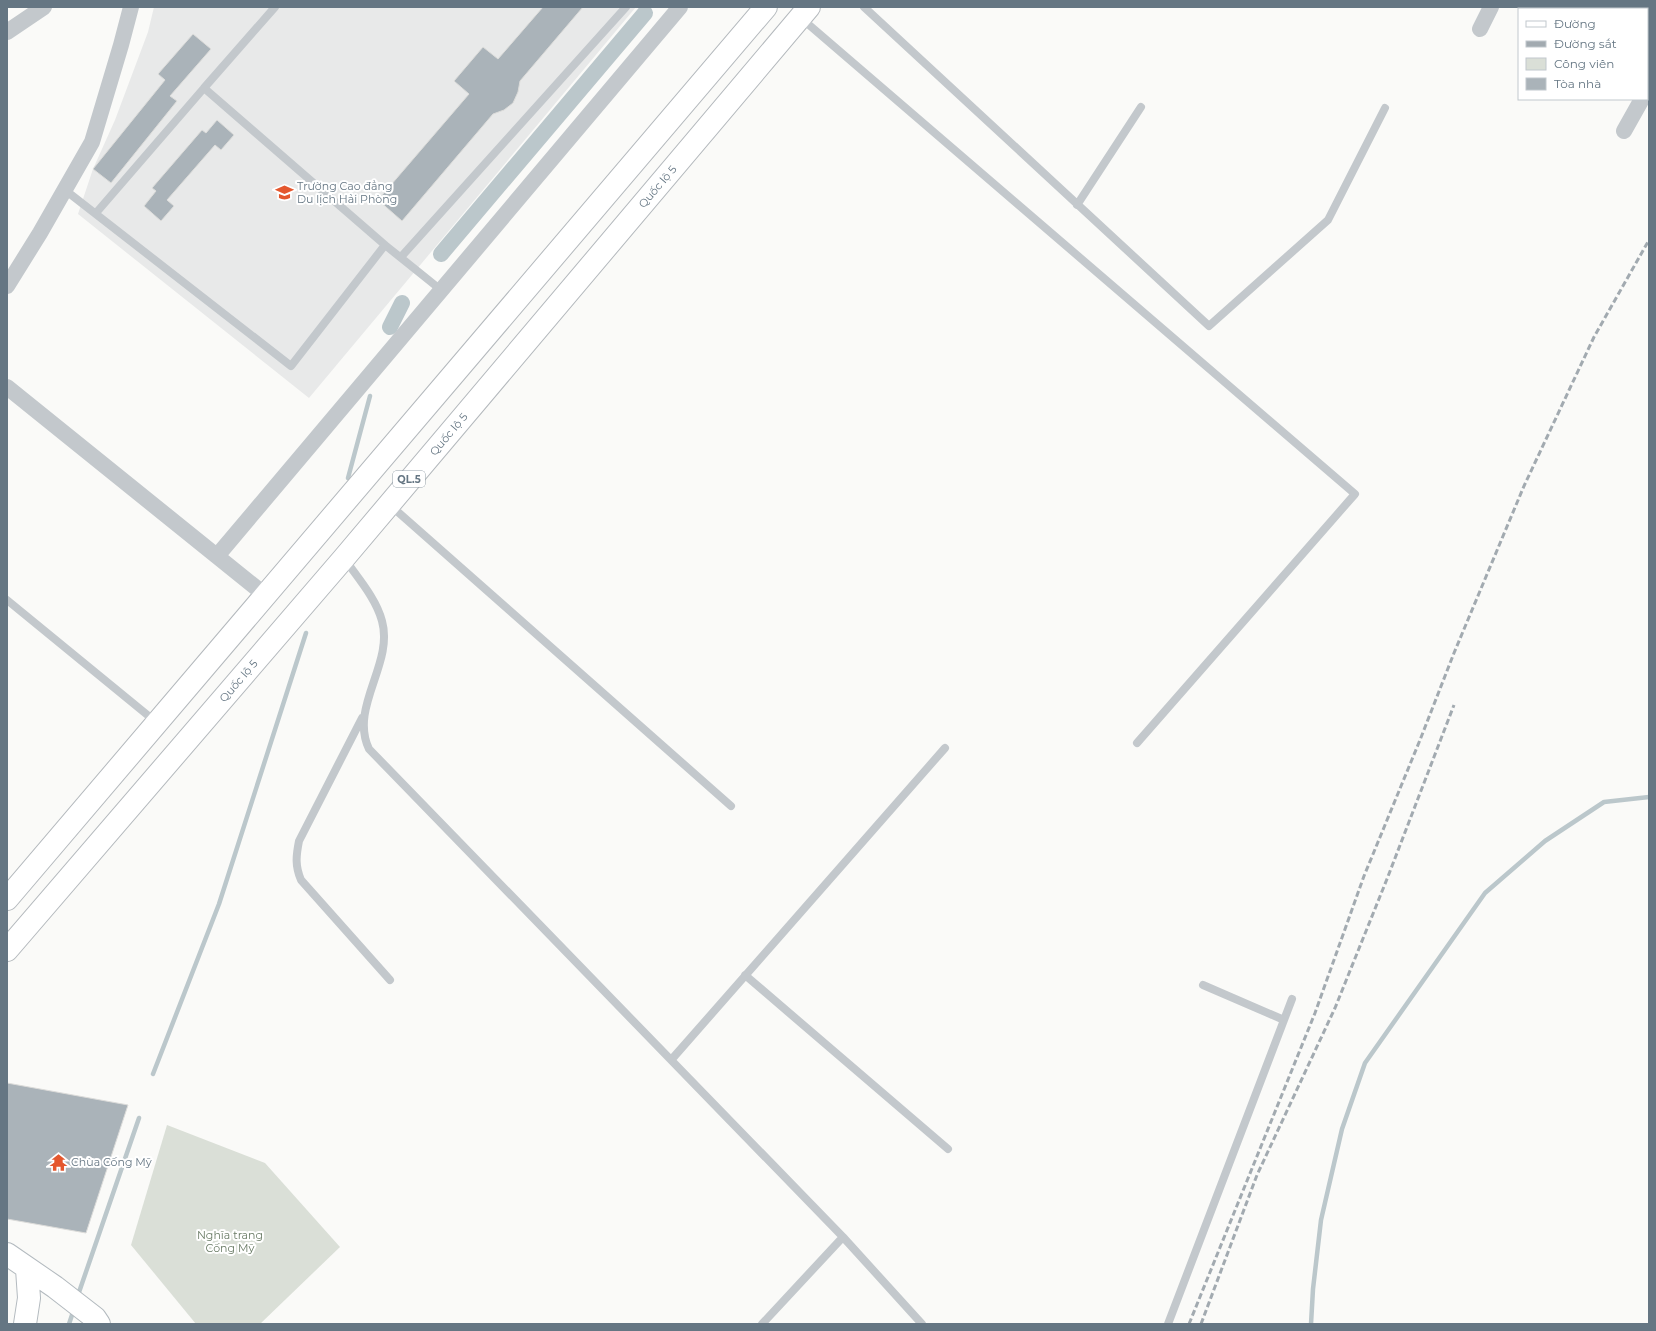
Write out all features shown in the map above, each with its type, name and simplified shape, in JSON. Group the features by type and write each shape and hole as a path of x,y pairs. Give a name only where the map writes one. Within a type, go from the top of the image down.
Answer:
{"main road":[{"path":"9,894 157,723 766,7"},
{"name":"Quốc lộ 5","path":"7,950 344,558 804,12"},
{"path":"7,1254 55,1287 97,1321"},
{"path":"25,1324 29,1298 27,1269"}],"street":[{"path":"7,32 44,7"},
{"path":"7,286 92,142 122,45 131,7"},
{"path":"1480,29 1491,7"},
{"path":"217,556 441,290 673,9"},
{"path":"1624,131 1641,100"},
{"path":"7,387 265,595"}],"lane":[{"path":"96,213 275,7"},
{"path":"401,257 626,7"},
{"path":"864,7 1209,326 1328,220 1385,108"},
{"path":"804,12 1355,494 1137,743"},
{"path":"204,88 385,245 441,290"},
{"path":"1077,205 1141,107"},
{"path":"65,190 290,366 385,245"},
{"path":"388,504 731,806"},
{"path":"344,558 378,607 383,622 383,652 365,712 363,725 364,738 369,749 672,1059 843,1237 922,1324"},
{"path":"7,600 157,723"},
{"path":"365,712 299,841 296,856 296,870 301,880 390,980"},
{"path":"672,1059 945,748"},
{"path":"745,975 948,1149"},
{"path":"1202,985 1284,1020"},
{"path":"1168,1324 1292,999"},
{"path":"762,1324 843,1237"}],"shaded area":[{"name":"Trường Cao đẳng Du lịch Hải Phòng","path":"154,7 636,7 309,398 78,214 93,169 115,120 148,32"}],"green space":[{"name":"Nghĩa trang Cống Mỹ","path":"167,1125 265,1163 340,1247 260,1324 196,1324 131,1245"}],"building":[{"path":"543,7 583,7 520,81 518,92 513,103 504,110 493,114 402,221 378,200 469,94 454,81 483,47 498,59"},
{"path":"193,34 211,49 170,96 177,101 111,183 93,169 165,80 158,74"},
{"path":"217,120 234,135 221,150 215,145 167,200 174,206 161,221 144,206 156,191 152,188 202,130 206,133"},
{"name":"Chùa Cống Mỹ","path":"7,1083 128,1105 86,1233 7,1219"}],"waterway":[{"path":"441,254 645,13"},
{"path":"390,327 402,303"},
{"path":"348,478 370,396"},
{"path":"153,1074 219,904 306,633"},
{"path":"1311,1324 1313,1289 1321,1220 1342,1129 1365,1063 1485,893 1545,841 1604,802 1649,797"},
{"path":"77,1298 139,1118"},
{"path":"69,1324 74,1309"}],"railway":[{"path":"1189,1324 1315,1013 1364,876 1454,653 1524,486 1594,337 1649,240"},
{"path":"1201,1324 1257,1175 1335,1008 1387,879 1454,705"}],"place":[{"name":"Trường Cao đẳng Du lịch Hải Phòng","path":"284,192"},
{"name":"Chùa Cống Mỹ","path":"58,1162"}]}
